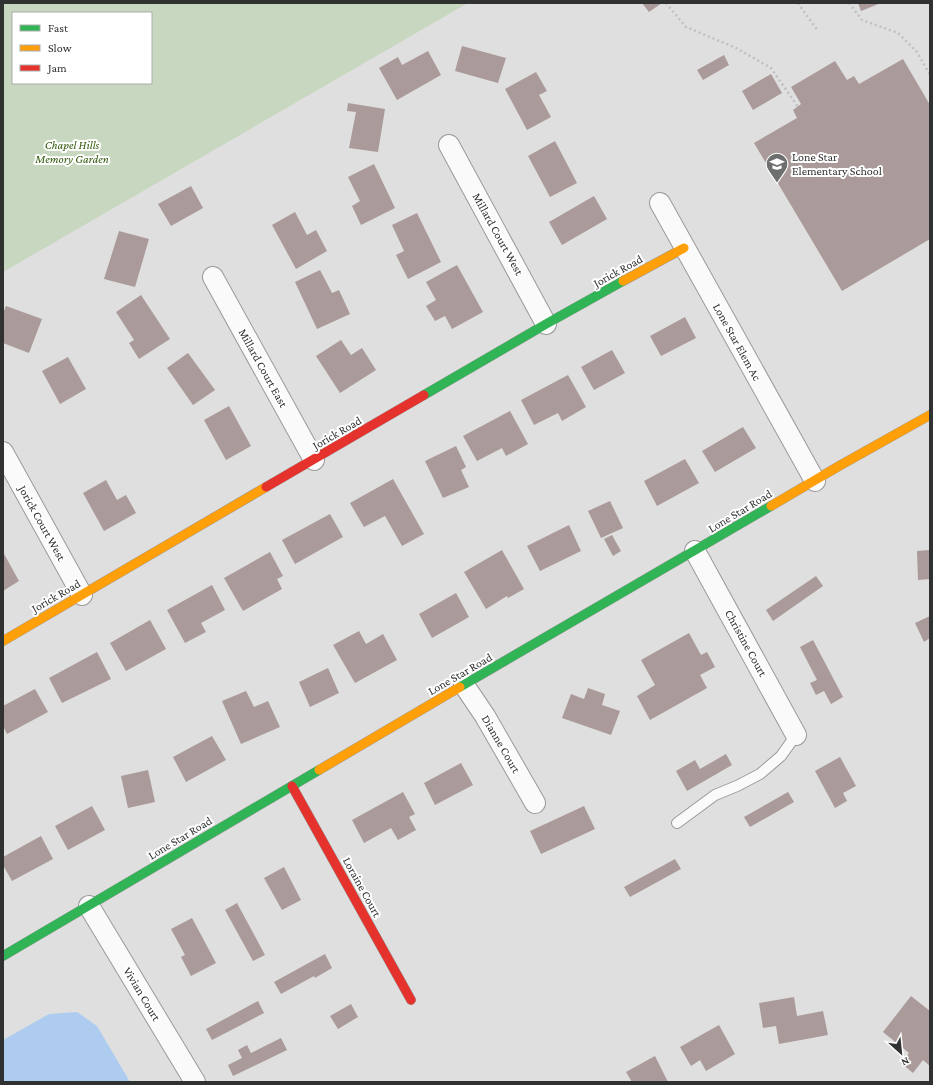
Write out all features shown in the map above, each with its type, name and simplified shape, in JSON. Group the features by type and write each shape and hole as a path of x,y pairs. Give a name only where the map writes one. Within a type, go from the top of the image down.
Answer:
{"street":[{"name":"Millard Court West","path":"449,145 546,324"},
{"name":"Lone Star Elem Ac","path":"660,204 815,481"},
{"name":"Jorick Road","path":"3,641 546,324 684,248"},
{"name":"Millard Court East","path":"213,277 314,460"},
{"name":"Lone Star Road","path":"3,956 464,685 696,552 930,415"},
{"name":"Jorick Court West","path":"3,452 82,595"},
{"name":"Christine Court","path":"696,552 796,735"},
{"name":"Dianne Court","path":"464,685 485,716 536,803"},
{"name":"Loraine Court","path":"292,786 411,1000"},
{"name":"Vivian Court","path":"89,906 195,1082"}],"lane":[{"path":"677,823 715,795 760,774 781,756 796,735"}],"path":[{"path":"666,3 686,27 736,48 771,68 798,107"},
{"path":"798,3 818,31"},
{"path":"849,3 862,20 898,33 916,52 930,75"}],"green space":[{"name":"Chapel Hills Memory Garden","path":"3,3 468,3 3,272"}],"water":[{"path":"77,1012 97,1026 130,1082 3,1082 3,1040 49,1014"}],"building":[{"path":"642,3 662,3 649,12"},
{"path":"858,3 881,3 861,11"},
{"path":"462,46 506,58 498,83 455,71"},
{"path":"428,51 441,75 397,100 379,68 398,57 402,65"},
{"path":"724,55 729,65 703,80 697,70"},
{"path":"903,59 930,105 930,239 842,291 754,143 797,118 793,110 801,104 791,87 835,61 847,80 854,76 859,84"},
{"path":"536,72 547,91 539,95 551,117 527,130 505,89"},
{"path":"771,74 782,93 753,110 742,91"},
{"path":"348,103 385,109 378,152 349,148 356,112 347,111"},
{"path":"555,141 577,183 550,197 528,156"},
{"path":"374,164 395,208 361,225 352,206 360,201 348,177"},
{"path":"191,186 203,208 171,226 158,204"},
{"path":"594,196 607,219 562,245 549,222"},
{"path":"295,212 307,235 316,230 327,251 296,269 272,225"},
{"path":"417,213 441,262 408,279 396,255 404,251 392,225"},
{"path":"119,231 149,239 135,287 104,279"},
{"path":"457,265 483,312 452,329 445,316 435,321 426,306 436,300 426,282"},
{"path":"320,270 332,293 339,290 350,314 317,329 295,282"},
{"path":"141,295 170,339 139,359 129,343 134,340 116,312"},
{"path":"6,306 42,319 29,353 3,343 3,313"},
{"path":"685,317 696,338 661,356 650,336"},
{"path":"341,340 351,355 362,348 376,370 340,393 316,356"},
{"path":"612,350 625,373 594,390 581,367"},
{"path":"188,353 215,390 193,405 167,368"},
{"path":"68,357 86,389 60,404 42,371"},
{"path":"568,375 586,407 562,421 558,413 534,425 521,400"},
{"path":"229,406 251,446 226,460 204,420"},
{"path":"510,411 528,444 506,456 502,448 477,461 463,436"},
{"path":"743,427 756,448 715,472 702,451"},
{"path":"456,446 466,467 461,470 469,487 443,498 425,461"},
{"path":"685,459 699,483 657,506 644,481"},
{"path":"393,479 424,534 402,546 385,516 364,527 350,503"},
{"path":"106,480 117,500 126,495 136,513 104,531 83,493"},
{"path":"610,501 623,528 601,538 588,511"},
{"path":"330,514 343,537 295,564 282,540"},
{"path":"569,525 581,551 540,571 527,546"},
{"path":"612,535 621,551 613,556 604,539"},
{"path":"502,550 524,589 508,598 507,596 486,609 464,572"},
{"path":"930,550 930,579 918,580 917,551"},
{"path":"3,552 19,581 3,591"},
{"path":"270,552 283,576 277,579 282,589 243,611 224,578"},
{"path":"816,576 823,586 773,621 766,610"},
{"path":"212,585 225,610 201,623 206,632 185,643 167,610"},
{"path":"456,593 469,617 432,638 419,614"},
{"path":"930,616 930,638 924,642 915,623"},
{"path":"150,620 166,649 126,671 110,643"},
{"path":"359,631 366,644 383,634 397,660 355,683 333,645"},
{"path":"689,633 701,655 707,652 715,667 700,675 707,688 650,720 637,696 655,685 641,660"},
{"path":"813,640 843,697 831,704 824,691 816,695 810,683 817,680 800,647"},
{"path":"97,652 111,679 62,703 49,678"},
{"path":"328,668 339,693 310,707 299,682"},
{"path":"588,688 605,694 602,705 620,711 611,735 562,718 571,694 584,699"},
{"path":"35,689 48,712 7,734 3,726 3,706"},
{"path":"246,691 254,707 268,701 280,727 241,744 222,701"},
{"path":"212,736 226,760 186,782 173,757"},
{"path":"726,754 732,765 687,791 676,771 695,760 700,769"},
{"path":"840,757 856,786 843,793 847,801 835,808 815,771"},
{"path":"461,763 473,785 435,805 424,783"},
{"path":"148,770 155,802 128,808 121,776"},
{"path":"403,792 415,814 409,817 416,830 398,840 391,828 364,843 352,820"},
{"path":"788,792 794,802 750,827 744,817"},
{"path":"92,806 105,830 68,850 55,826"},
{"path":"584,806 595,829 541,854 530,831"},
{"path":"41,836 53,859 12,881 3,865 3,857"},
{"path":"675,859 681,869 630,897 624,887"},
{"path":"284,867 301,900 282,910 264,878"},
{"path":"237,903 265,955 253,961 225,910"},
{"path":"192,918 216,963 191,976 181,957 185,955 171,929"},
{"path":"325,954 332,968 281,994 274,982"},
{"path":"911,996 930,1011 930,1066 923,1060 913,1073 901,1063 909,1053 883,1032"},
{"path":"794,997 797,1016 823,1011 828,1035 779,1044 776,1026 763,1028 759,1003"},
{"path":"258,1001 264,1013 212,1040 206,1029"},
{"path":"351,1004 358,1017 338,1029 330,1016"},
{"path":"719,1025 735,1054 706,1071 700,1060 691,1066 680,1047"},
{"path":"281,1038 287,1050 233,1076 228,1065 242,1058 238,1050 247,1045 251,1053"},
{"path":"655,1056 668,1082 632,1082 626,1072"}],"traffic: fast":[{"path":"424,395 623,281"},
{"path":"460,687 771,506"},
{"path":"3,956 319,770"}],"traffic: slow":[{"path":"623,281 684,248"},
{"path":"771,506 930,415"},
{"path":"3,641 266,487"},
{"path":"319,770 460,687"}],"traffic: jam":[{"path":"266,487 424,395"},
{"path":"292,786 411,1000"}],"place":[{"name":"Lone Star Elementary School","path":"777,184"}]}
